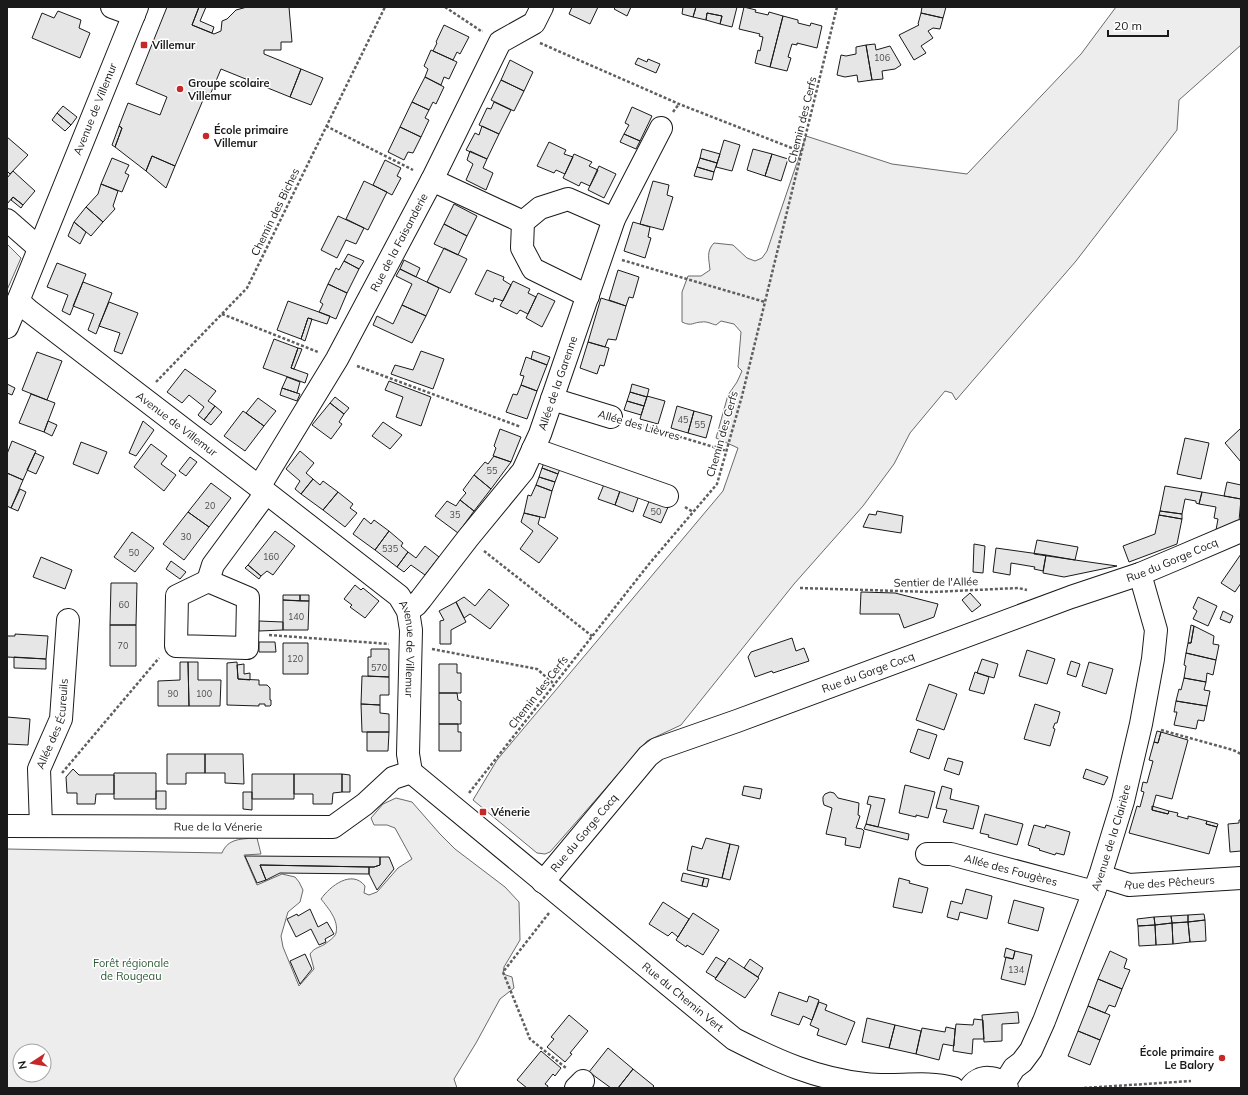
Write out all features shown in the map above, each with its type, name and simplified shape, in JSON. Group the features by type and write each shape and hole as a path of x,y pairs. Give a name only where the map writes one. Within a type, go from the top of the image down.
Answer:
{"street":[{"path":"112,7 135,11"},
{"name":"Rue de la Faisanderie","path":"208,581 213,565 263,490 337,359 432,180 500,42 534,22 542,7"},
{"name":"Avenue de Villemur","path":"135,11 18,301 398,596 408,611 411,630 408,754 411,772"},
{"name":"Allée de la Garenne","path":"408,611 421,599 468,538 523,471 537,442 614,219 661,128"},
{"path":"432,180 523,222"},
{"path":"588,296 533,269 522,248 523,222 540,208 568,199 614,219"},
{"path":"7,220 39,248"},
{"path":"7,327 18,301"},
{"name":"Allée des Lièvres","path":"552,399 611,417"},
{"path":"537,442 667,496"},
{"name":"Rue du Gorge Cocq","path":"544,882 648,756 657,749 1071,597 1140,574 1241,531"},
{"name":"Avenue de la Clairière","path":"1005,1086 1014,1068 1022,1062 1031,1050 1044,1021 1097,884 1123,801 1141,724 1153,659 1156,630 1140,574"},
{"path":"208,581 248,598 247,634 247,648 176,646 177,596 208,581"},
{"name":"Allée des Écureuils","path":"41,826 39,769 61,719 68,620"},
{"path":"411,772 456,809"},
{"name":"Rue de la Vénerie","path":"7,826 333,827 365,804 393,778 411,772"},
{"name":"Rue du Chemin Vert","path":"456,809 734,1039 772,1058 835,1080 867,1085 940,1084 953,1088"},
{"name":"Allée des Fougères","path":"926,854 951,854 1097,884"},
{"name":"Rue des Pêcheurs","path":"1097,884 1129,886 1241,878"},
{"path":"970,1088 977,1081 983,1078 998,1080 1005,1086"}],"path":[{"name":"Chemin des Biches","path":"141,397 247,288 385,7"},
{"path":"445,7 481,31 516,33 679,104 802,152"},
{"name":"Chemin des Cerfs","path":"456,809 649,564 717,484 742,396 837,7"},
{"path":"326,126 432,180"},
{"path":"602,254 765,302"},
{"path":"222,314 337,359 537,442"},
{"name":"Allée des Lièvres","path":"611,417 726,451"},
{"path":"468,538 592,636"},
{"name":"Sentier de l'Allée","path":"800,588 932,592 1018,588 1033,591"},
{"path":"247,634 410,646 537,669 554,684"},
{"path":"62,773 161,655 176,646"},
{"path":"1141,724 1233,750 1241,754"},
{"path":"562,897 503,972 530,1039 579,1084"},
{"path":"1084,1088 1191,1081"}],"green space":[{"path":"1116,7 1241,7 1241,45 1179,100 1177,130 1076,261 956,400 952,393 945,391 910,433 894,464 863,506 794,584 681,725 647,741 550,852 545,854 537,853 473,800 497,760 723,491 738,448 716,438 728,395 737,382 742,371 738,367 741,332 734,324 721,321 716,325 705,322 690,324 682,322 682,292 688,276 701,276 710,270 709,252 714,243 733,245 747,258 755,261 762,258 767,251 806,136 892,164 967,174 1081,54"},
{"path":"7,244 21,258 7,290"},
{"name":"Forêt régionale de Rougeau","path":"396,798 412,802 455,849 505,887 519,902 520,940 504,967 503,974 512,977 514,988 500,999 454,1079 457,1088 7,1088 7,849 222,853 228,844 236,840 257,838 261,854 244,855 257,885 282,874 295,877 303,890 300,902 288,912 281,936 283,947 299,986 314,969 310,954 315,949 330,940 336,933 336,923 330,910 321,899 325,894 335,885 348,879 360,881 365,886 364,893 369,895 377,892 398,868 412,859 395,828 387,825 374,825 371,818 383,804"}],"building":[{"name":"Groupe scolaire Villemur","path":"167,7 199,7 192,25 214,34 221,31 222,21 227,19 236,10 247,7 289,7 292,42 281,42 281,50 264,50 264,54 301,69 290,97 221,69 210,95 206,93 175,166 152,156 146,171 115,147 122,128 119,126 128,103 160,115 167,97 136,84"},
{"path":"199,7 206,7 200,21 214,27 212,33 192,25"},
{"path":"572,7 598,7 590,24 569,14"},
{"path":"613,7 631,7 627,16"},
{"path":"683,7 696,7 693,17 682,14"},
{"path":"696,7 737,7 732,27 720,24 722,16 707,13 706,20 693,17"},
{"path":"744,7 756,10 755,12 768,15 769,12 783,16 770,67 755,63 758,50 760,51 763,37 759,36 760,34 739,29"},
{"path":"922,7 946,7 943,18 921,13"},
{"path":"58,11 81,20 79,28 90,33 80,58 32,38 42,13 54,18"},
{"path":"707,13 722,16 720,24 706,20"},
{"path":"921,13 943,18 940,29 933,28 928,31 933,38 921,46 926,53 914,60 899,35 919,25"},
{"path":"783,16 798,20 798,23 810,26 811,23 822,26 817,48 797,43 797,45 792,44 788,57 791,58 787,71 770,67"},
{"path":"444,25 469,37 460,54 457,52 453,60 433,51"},
{"path":"875,44 876,50 890,46 901,65 895,69 882,71 883,79 872,80 866,45"},
{"path":"866,45 872,80 858,82 857,75 845,77 837,75 841,55 846,56 856,54 856,47"},
{"path":"431,50 457,62 449,79 444,77 441,85 425,77 428,69 424,66"},
{"path":"638,58 647,62 648,59 660,64 656,73 635,64"},
{"path":"510,60 533,72 524,91 501,80"},
{"path":"301,69 323,78 311,105 290,97"},
{"path":"425,77 444,87 436,104 433,102 429,110 412,102"},
{"path":"501,80 524,91 514,111 491,100"},
{"path":"412,102 429,110 425,118 429,120 421,137 400,127"},
{"path":"494,102 511,110 499,134 479,125 487,108 491,109"},
{"path":"63,106 77,117 71,125 57,113"},
{"path":"632,107 652,116 640,141 624,134 629,125 625,123"},
{"path":"57,113 71,125 65,131 52,120"},
{"path":"119,126 122,128 115,147 112,145"},
{"path":"482,126 499,134 487,159 466,150 475,133 479,135"},
{"path":"400,127 421,137 413,153 408,152 404,160 388,152"},
{"path":"624,134 640,141 636,149 620,142"},
{"path":"7,137 28,155 10,174 7,171"},
{"path":"724,140 740,145 732,171 716,167"},
{"path":"549,142 566,150 564,154 573,157 565,174 556,170 554,173 537,166"},
{"path":"702,149 720,154 717,163 700,158"},
{"path":"753,149 772,154 765,176 747,170"},
{"path":"470,151 487,159 483,168 493,173 486,190 466,180 473,164 467,160"},
{"path":"574,154 592,162 589,166 598,170 590,186 581,182 579,186 563,178"},
{"path":"772,154 788,159 781,181 765,176"},
{"path":"152,156 175,166 166,188 146,171"},
{"path":"112,158 129,165 125,173 129,175 122,192 101,184"},
{"path":"700,158 717,163 714,172 697,167"},
{"path":"385,160 401,168 397,176 401,178 392,195 373,185"},
{"path":"599,166 616,174 604,198 588,190"},
{"path":"697,167 714,172 712,180 694,176"},
{"path":"13,171 35,191 23,205 13,197 7,204 7,178"},
{"path":"364,181 387,192 368,230 346,219"},
{"path":"653,181 669,185 667,195 673,197 663,230 640,224"},
{"path":"101,184 118,191 113,206 115,209 103,222 86,207 98,194"},
{"path":"13,197 23,205 21,208 11,200"},
{"path":"454,204 477,216 467,236 444,224"},
{"path":"86,207 103,222 91,236 74,222"},
{"path":"338,216 364,228 356,244 346,240 337,258 321,250"},
{"path":"74,222 86,232 80,244 68,236"},
{"path":"633,222 650,227 648,237 651,238 645,258 624,251"},
{"path":"444,224 467,236 458,255 434,244"},
{"path":"444,248 467,259 450,293 427,282"},
{"path":"348,254 364,261 359,269 344,261"},
{"path":"404,260 420,268 416,277 400,269"},
{"path":"344,261 359,269 347,293 328,284 336,268 339,270"},
{"path":"57,263 86,274 70,315 62,311 68,295 47,287"},
{"path":"400,269 439,288 426,316 402,305 412,284 396,276"},
{"path":"487,270 504,277 503,280 511,285 503,301 494,298 493,302 475,294"},
{"path":"618,270 639,277 633,298 629,297 626,306 609,300"},
{"path":"513,281 530,289 528,293 536,297 528,314 520,310 517,314 500,306"},
{"path":"83,282 112,293 96,334 88,330 94,314 73,306"},
{"path":"328,284 347,293 336,319 319,312 323,304 320,302"},
{"path":"538,293 555,301 542,327 526,318"},
{"path":"601,298 626,306 616,340 608,339 605,347 588,342"},
{"path":"288,301 330,316 327,324 308,318 301,339 277,330"},
{"path":"109,302 138,313 122,354 114,351 120,333 99,326"},
{"path":"402,305 426,316 412,343 373,325 377,316 393,324"},
{"path":"308,318 312,319 305,341 301,339"},
{"path":"274,339 298,348 291,368 308,374 305,383 263,368"},
{"path":"588,342 609,348 604,366 600,365 597,374 580,368"},
{"path":"298,348 302,349 294,369 291,368"},
{"path":"421,351 444,359 433,389 391,374 395,365 413,370"},
{"path":"533,351 550,357 547,365 531,359"},
{"path":"37,352 62,361 47,400 22,390"},
{"path":"526,357 547,365 537,391 521,385 524,376 520,375"},
{"path":"185,369 216,391 208,401 215,406 204,420 198,415 204,407 189,395 182,403 167,392"},
{"path":"287,377 300,382 297,393 282,388"},
{"path":"389,381 431,397 421,426 396,417 403,397 385,390"},
{"path":"7,384 15,388 12,395 7,393"},
{"path":"632,384 649,389 647,397 630,392"},
{"path":"521,385 537,391 527,419 506,412 513,394 517,395"},
{"path":"282,388 300,394 297,401 280,395"},
{"path":"630,392 647,397 644,406 627,401"},
{"path":"31,394 55,403 44,432 19,423"},
{"path":"647,396 665,401 658,424 640,419"},
{"path":"335,397 349,408 344,414 330,403"},
{"path":"258,398 276,411 264,426 246,413"},
{"path":"627,401 644,406 641,415 624,410"},
{"path":"330,403 344,414 339,422 342,424 331,439 312,425"},
{"path":"215,406 222,412 211,425 204,420"},
{"path":"677,406 694,411 688,433 671,428"},
{"path":"243,411 264,426 245,451 224,436"},
{"path":"694,411 712,416 706,438 688,433"},
{"path":"48,421 57,425 52,436 44,432"},
{"path":"143,421 154,430 136,456 129,453"},
{"path":"383,422 402,435 390,449 372,436"},
{"path":"500,429 521,437 511,462 493,456 496,448 494,446"},
{"path":"1241,429 1241,462 1225,443"},
{"path":"1185,438 1209,443 1201,479 1177,474"},
{"path":"12,441 36,451 23,480 7,473 7,454"},
{"path":"81,442 107,452 98,474 73,464"},
{"path":"151,444 167,456 161,464 176,475 164,491 134,467"},
{"path":"300,451 314,463 306,473 313,479 301,494 295,489 300,481 286,469"},
{"path":"35,453 44,457 36,474 27,470"},
{"path":"494,456 511,462 491,489 474,475 485,462 488,464"},
{"path":"190,457 197,462 186,476 179,471"},
{"path":"545,460 561,466 558,474 542,468"},
{"path":"542,468 558,474 555,482 539,477"},
{"path":"7,473 23,480 11,508 7,506"},
{"path":"474,475 491,489 474,511 460,500 466,493 463,490"},
{"path":"539,477 555,482 552,491 536,485"},
{"path":"313,479 320,485 323,481 338,492 323,510 301,494"},
{"path":"605,482 621,488 615,505 598,499"},
{"path":"1227,482 1241,485 1241,499 1224,496"},
{"path":"211,483 231,498 209,527 188,512"},
{"path":"536,485 552,491 545,518 524,513 528,495 531,496"},
{"path":"1165,486 1202,492 1199,504 1196,503 1196,501 1185,499 1182,514 1160,511"},
{"path":"621,488 639,495 633,512 615,505"},
{"path":"20,489 26,492 18,511 11,508"},
{"path":"338,492 353,504 350,508 357,513 345,527 323,510"},
{"path":"1202,492 1241,499 1239,521 1216,530 1218,519 1214,518 1216,507 1199,504"},
{"path":"650,499 669,505 661,523 643,516"},
{"path":"460,500 474,511 458,533 435,516 447,501 456,506"},
{"path":"877,511 903,516 901,533 863,527 869,514 876,515"},
{"path":"1160,511 1182,514 1182,519 1159,515"},
{"path":"188,512 209,527 184,560 163,544"},
{"path":"524,513 540,517 538,524 558,538 539,563 520,549 533,531 521,522"},
{"path":"1159,515 1182,519 1177,544 1129,562 1123,546 1155,534"},
{"path":"364,518 371,524 374,520 389,531 375,550 353,534"},
{"path":"275,531 295,546 273,575 267,571 261,576 248,565"},
{"path":"389,531 403,543 401,546 408,552 397,567 375,550"},
{"path":"132,532 154,548 135,572 114,557"},
{"path":"1037,540 1078,547 1075,560 1034,554"},
{"path":"974,544 985,546 983,573 973,572"},
{"path":"425,546 439,557 425,575 411,565 404,572 397,567 408,552 416,558"},
{"path":"996,548 1046,555 1043,571 1034,569 1035,567 1011,563 1010,575 993,572"},
{"path":"1241,554 1241,583 1235,592 1221,583"},
{"path":"1046,555 1117,566 1064,577 1043,573"},
{"path":"41,557 72,570 65,589 33,577"},
{"path":"171,561 186,572 180,579 166,569"},
{"path":"248,565 261,576 259,579 245,568"},
{"path":"111,583 137,583 136,625 110,625"},
{"path":"355,585 361,590 363,588 379,601 365,618 350,607 352,605 344,599"},
{"path":"489,589 509,605 490,629 470,614 464,618 456,602 464,597 475,606"},
{"path":"861,592 895,593 938,604 934,617 904,628 899,614 860,614"},
{"path":"970,593 981,605 972,612 962,600"},
{"path":"283,595 300,595 300,601 283,600"},
{"path":"300,595 309,595 309,601 300,601"},
{"path":"1198,597 1217,606 1208,626 1193,619 1197,611 1193,608"},
{"path":"283,600 309,601 308,630 283,630"},
{"path":"456,602 466,622 451,630 451,644 440,644 440,621 444,620 439,611"},
{"path":"1223,611 1233,616 1230,623 1220,619"},
{"path":"259,621 283,622 283,630 259,631"},
{"path":"110,625 136,625 136,666 110,666"},
{"path":"1191,625 1194,626 1191,643 1188,643"},
{"path":"1194,626 1214,636 1213,644 1219,645 1216,660 1186,653 1188,643 1191,643"},
{"path":"15,634 48,636 46,659 7,657 7,636 15,636"},
{"path":"792,638 796,651 804,648 809,661 773,673 772,671 755,677 748,657 751,652"},
{"path":"259,642 275,642 276,652 259,652"},
{"path":"283,643 308,643 308,674 283,674"},
{"path":"371,649 389,649 389,677 368,676 368,657 371,657"},
{"path":"1027,650 1055,659 1047,684 1019,676"},
{"path":"1186,653 1216,660 1213,675 1207,673 1206,682 1184,678"},
{"path":"14,657 46,659 46,669 14,668"},
{"path":"982,659 998,664 994,678 977,673"},
{"path":"1071,661 1080,664 1076,677 1067,674"},
{"path":"180,662 188,662 189,706 158,706 158,681 180,680"},
{"path":"188,662 198,662 198,680 221,680 220,706 189,706"},
{"path":"237,662 238,679 259,680 259,685 267,685 270,688 270,706 265,706 265,704 259,704 259,706 227,705 227,663"},
{"path":"1089,662 1113,669 1106,694 1082,686"},
{"path":"244,664 244,674 250,673 250,680 238,679 237,665"},
{"path":"439,664 457,664 457,673 461,673 461,693 439,693"},
{"path":"975,672 989,677 984,694 969,690"},
{"path":"362,676 389,677 389,695 380,695 380,705 361,704"},
{"path":"1184,678 1206,682 1204,690 1210,691 1207,706 1176,701"},
{"path":"929,684 957,694 944,730 916,720"},
{"path":"439,693 457,693 458,700 461,701 461,724 439,724"},
{"path":"1176,701 1207,706 1204,721 1198,720 1196,729 1174,725 1177,712 1174,712"},
{"path":"361,704 380,705 380,713 389,714 389,732 362,732"},
{"path":"1035,704 1060,712 1057,723 1055,723 1053,728 1055,729 1050,746 1024,739"},
{"path":"7,717 30,719 28,745 7,744"},
{"path":"439,724 458,724 458,732 461,732 461,751 439,751"},
{"path":"918,729 937,735 929,759 910,752"},
{"path":"1157,731 1161,732 1158,743 1154,742"},
{"path":"367,732 389,732 388,751 367,751"},
{"path":"1161,732 1188,740 1172,799 1156,795 1152,810 1168,814 1169,811 1178,813 1177,816 1188,819 1188,816 1207,821 1206,824 1217,827 1209,854 1129,833 1137,806 1140,807 1144,792 1141,791 1143,782 1147,783 1153,761 1149,760 1154,742 1158,743"},
{"path":"167,754 205,754 205,773 186,773 186,784 167,784"},
{"path":"205,754 243,754 244,784 225,783 225,773 205,773"},
{"path":"948,758 963,762 959,775 944,770"},
{"path":"73,769 79,775 114,775 114,794 96,794 95,804 77,804 77,793 67,793 66,777"},
{"path":"1086,769 1108,777 1104,785 1083,778"},
{"path":"114,773 156,773 156,799 114,799"},
{"path":"252,774 294,774 294,799 252,799"},
{"path":"294,774 342,774 342,792 333,793 332,804 313,804 313,794 294,794"},
{"path":"342,774 350,775 350,792 342,792"},
{"path":"905,785 935,792 928,818 899,813"},
{"path":"744,786 762,789 760,799 742,795"},
{"path":"942,786 952,789 950,799 979,806 973,829 943,822 947,810 936,808"},
{"path":"156,791 166,791 166,809 156,809"},
{"path":"243,792 252,792 252,810 243,809"},
{"path":"830,792 834,793 838,798 859,803 858,815 860,816 856,828 864,831 860,848 845,845 846,838 826,834 832,808 824,805 823,797 825,794"},
{"path":"869,796 885,799 878,827 866,824 871,805 867,804"},
{"path":"1152,806 1169,811 1168,814 1152,810"},
{"path":"985,814 1023,824 1017,845 988,837 989,835 980,833"},
{"path":"1239,820 1241,820 1241,851 1230,852 1228,824 1239,823"},
{"path":"1207,821 1218,824 1217,827 1206,824"},
{"path":"866,824 909,834 908,840 864,829"},
{"path":"1034,825 1045,828 1046,825 1070,832 1064,855 1056,853 1055,855 1028,845"},
{"path":"706,838 730,844 722,878 687,870 692,846 702,849"},
{"path":"730,844 739,846 730,880 722,878"},
{"path":"245,856 380,857 380,865 369,867 260,865 266,880 257,883"},
{"path":"380,857 389,857 394,869 377,890 369,874 369,867 380,865"},
{"path":"260,865 369,867 369,874 280,873 266,880"},
{"path":"683,873 704,878 702,886 681,881"},
{"path":"704,878 709,879 707,887 702,886"},
{"path":"899,878 910,881 909,883 928,888 922,913 893,907"},
{"path":"966,889 992,896 987,919 960,912 958,920 947,917 951,901 962,904"},
{"path":"1014,900 1044,908 1038,931 1008,923"},
{"path":"663,902 689,919 678,937 672,932 668,936 649,924"},
{"path":"310,909 318,927 327,922 334,934 325,939 326,942 319,945 311,929 296,937 287,919 297,914 298,916"},
{"path":"693,913 719,930 703,955 687,945 686,947 676,940"},
{"path":"1204,914 1205,920 1188,922 1188,915"},
{"path":"1188,915 1188,922 1172,923 1171,916"},
{"path":"1171,916 1172,923 1155,925 1154,917"},
{"path":"1154,917 1155,925 1138,926 1137,919"},
{"path":"1205,920 1206,941 1190,942 1188,922"},
{"path":"1188,922 1190,942 1173,944 1172,923"},
{"path":"1172,923 1173,944 1156,945 1155,925"},
{"path":"1155,925 1156,945 1139,946 1138,926"},
{"path":"1006,948 1015,951 1013,959 1004,957"},
{"path":"1015,951 1032,955 1025,985 1001,979 1006,957 1013,959"},
{"path":"1110,951 1127,959 1124,968 1130,970 1122,989 1098,979"},
{"path":"305,954 312,969 300,984 290,961"},
{"path":"716,957 726,963 716,978 706,972"},
{"path":"729,958 759,978 745,998 715,979"},
{"path":"750,959 763,968 758,977 744,968"},
{"path":"1098,979 1122,989 1115,1007 1109,1005 1105,1013 1088,1006"},
{"path":"779,992 807,1002 809,996 819,1000 812,1020 803,1016 799,1025 771,1015"},
{"path":"819,1002 827,1005 825,1010 855,1022 846,1045 817,1035 819,1029 810,1025"},
{"path":"1088,1006 1110,1015 1100,1040 1078,1031"},
{"path":"1018,1012 1019,1023 1002,1024 1002,1041 984,1042 982,1015"},
{"path":"569,1015 588,1031 570,1053 572,1054 565,1062 547,1047 554,1039 551,1037"},
{"path":"867,1018 895,1025 889,1048 862,1042"},
{"path":"974,1019 983,1020 984,1039 973,1039 972,1054 953,1051 956,1024 973,1025"},
{"path":"895,1025 921,1031 916,1054 889,1048"},
{"path":"946,1027 955,1029 954,1046 943,1044 939,1060 916,1054 922,1028 945,1032"},
{"path":"1078,1031 1100,1040 1090,1065 1068,1056"},
{"path":"608,1048 633,1069 618,1088 611,1088 589,1072"},
{"path":"541,1051 561,1068 555,1076 553,1074 545,1084 548,1086 547,1088 527,1088 517,1080"},
{"path":"633,1069 654,1086 652,1088 618,1088"}],"place":[{"name":"Villemur","path":"144,45"},
{"name":"Groupe scolaire Villemur","path":"180,89"},
{"name":"École primaire Villemur","path":"206,136"},
{"name":"Vénerie","path":"483,812"},
{"name":"École primaire Le Balory","path":"1222,1058"}]}
